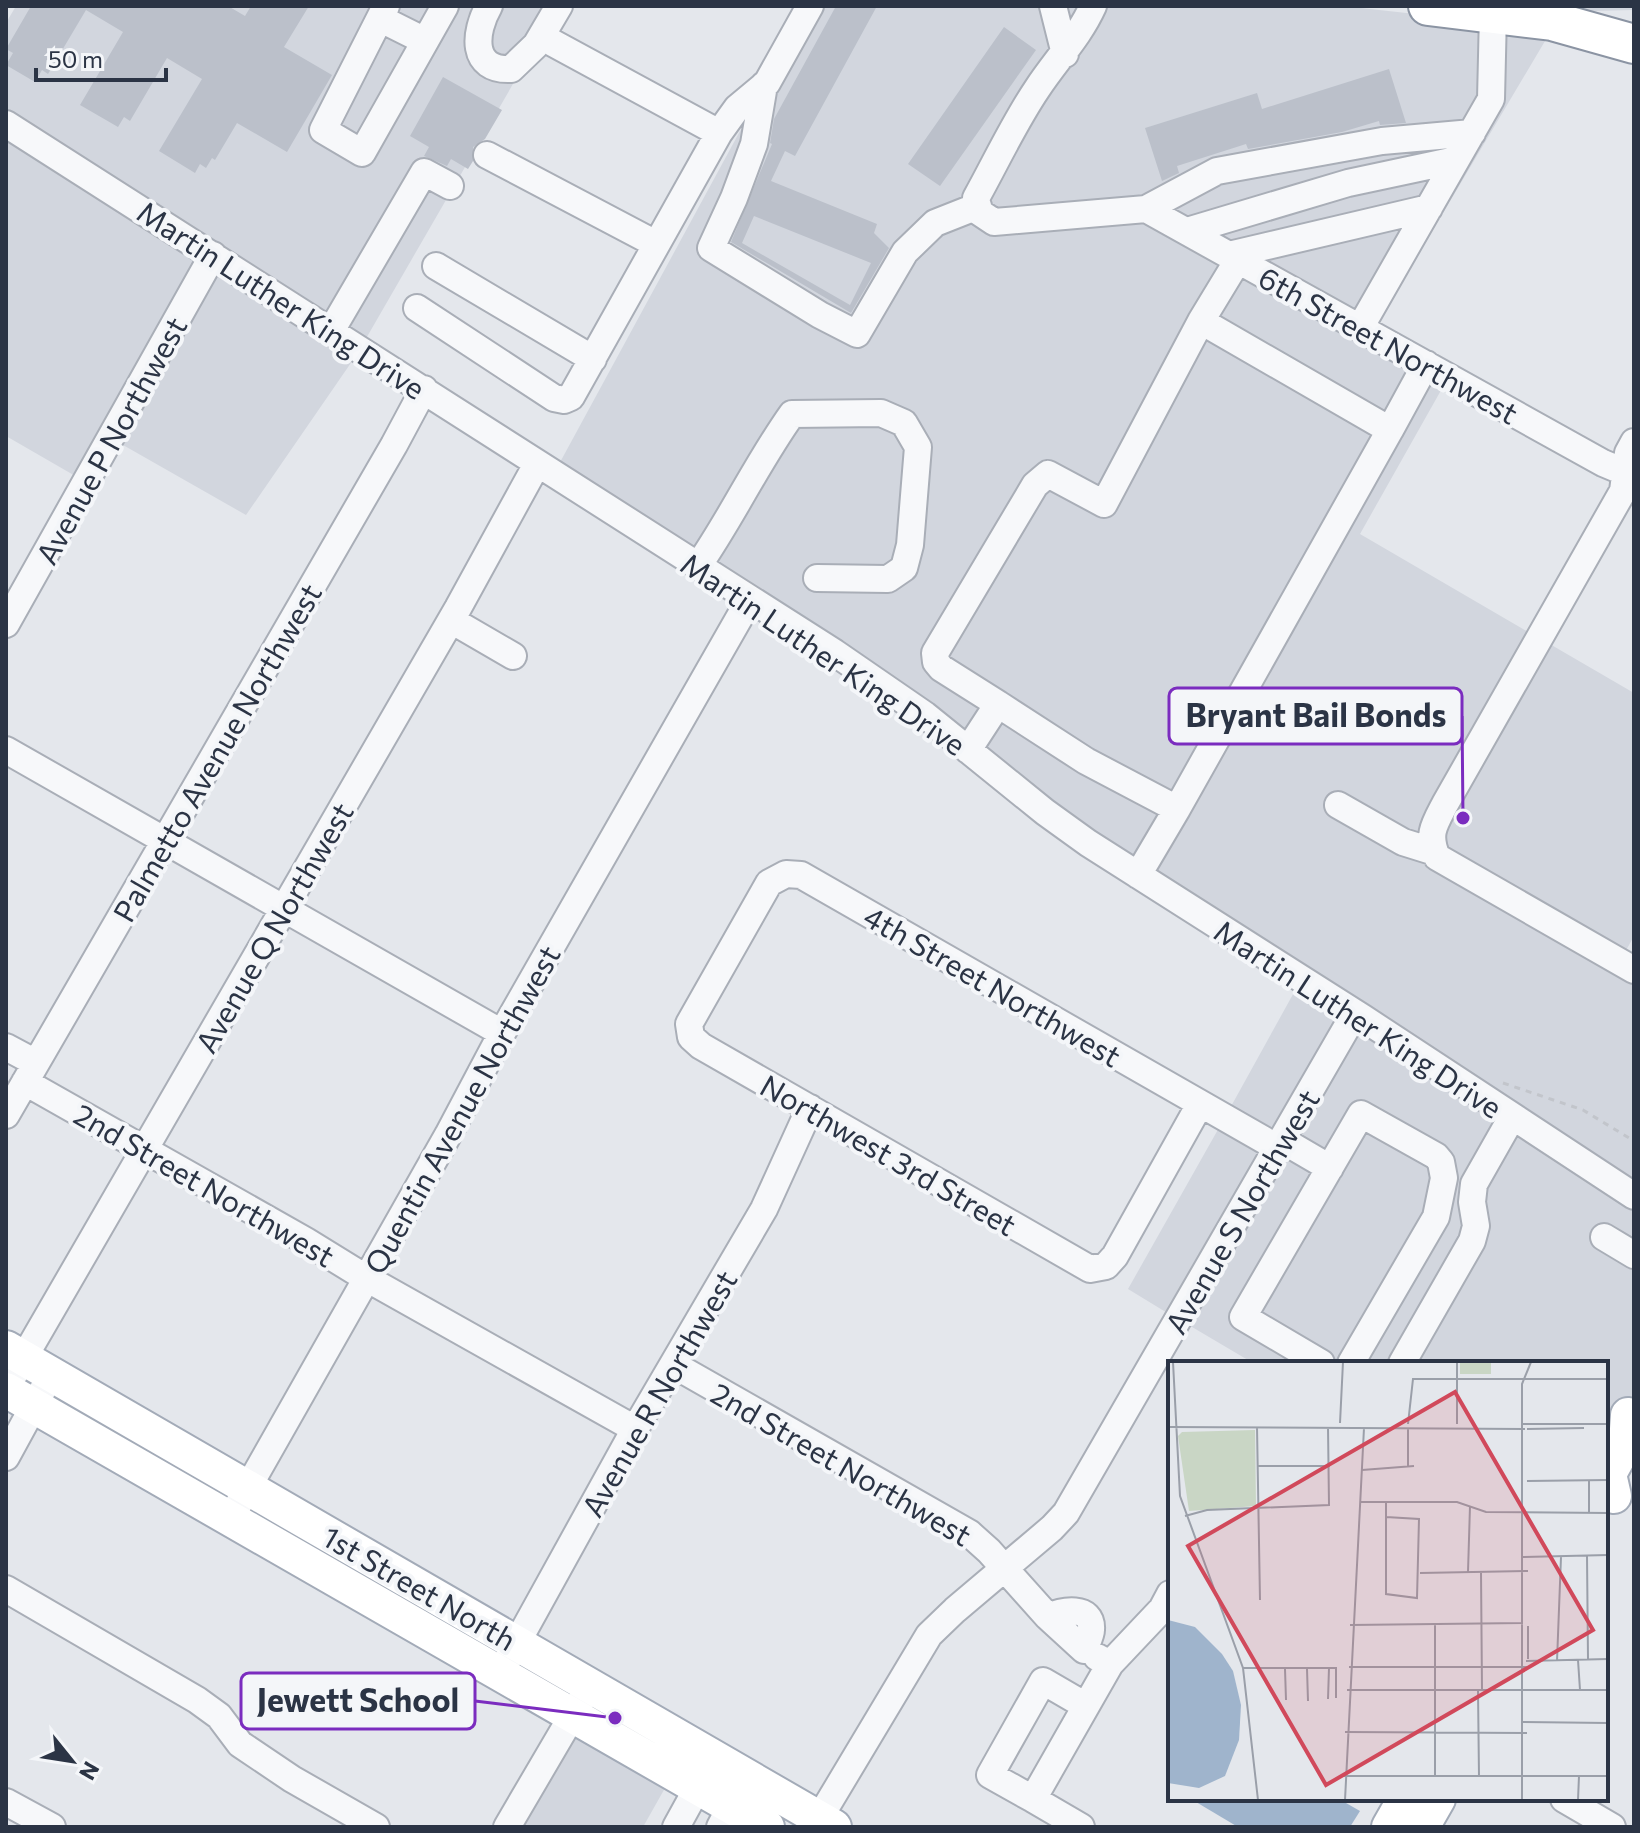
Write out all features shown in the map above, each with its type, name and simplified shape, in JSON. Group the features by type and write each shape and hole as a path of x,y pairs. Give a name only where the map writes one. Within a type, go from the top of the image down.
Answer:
{"highway":[{"path":"1428,6 1634,20"},
{"path":"1506,12 1634,44"}],"main road":[{"name":"1st Street North","path":"27,1360 590,1685 822,1824"},
{"name":"1st Street North","path":"15,1395 698,1787 726,1816 767,1827"},
{"path":"1608,1449 1631,1410"},
{"path":"1618,1504 1609,1474 1626,1443 1631,1410"},
{"path":"1618,1504 1634,1462"},
{"path":"1389,1827 1404,1801"},
{"path":"1422,1827 1437,1801"}],"street":[{"path":"425,41 384,12 323,130 362,153 445,6"},
{"path":"489,6 478,33 478,49 485,62 497,69 511,69 536,45 559,6"},
{"path":"417,308 554,398 564,400 571,397 719,133 737,108 764,85 810,6"},
{"path":"1053,6 1065,54"},
{"path":"1093,6 1085,25 1036,89 976,198 979,212 994,222 1146,209 1217,171 1382,141 1472,133"},
{"path":"1360,328 1491,99 1506,12"},
{"path":"553,43 719,133"},
{"path":"764,85 754,144 711,248 820,315 857,334 905,252 935,223 978,206"},
{"name":"Martin Luther King Drive","path":"6,124 892,691 1045,812 1634,1196"},
{"path":"487,155 656,244"},
{"path":"1187,231 1348,183 1456,160"},
{"path":"331,331 424,172 450,186"},
{"path":"1177,809 1086,761 941,668 936,662 935,653 1035,485 1048,474 1104,504 1233,257 1429,208"},
{"name":"6th Street Northwest","path":"1146,209 1603,463 1630,474"},
{"name":"Avenue P Northwest","path":"6,624 213,255"},
{"path":"436,266 593,359"},
{"path":"1201,321 1390,430"},
{"path":"1138,875 1426,364"},
{"name":"Palmetto Avenue Northwest","path":"6,1115 424,389"},
{"path":"698,566 721,532 763,454 792,414 881,413 904,423 918,447 910,545 904,568 888,579 817,578"},
{"path":"1632,964 1437,857 1433,848 1432,828 1623,491 1630,474 1628,453 1634,442"},
{"name":"Avenue Q Northwest","path":"6,1455 15,1395 27,1360 145,1149 451,620 537,464"},
{"name":"Quentin Avenue Northwest","path":"229,1519 750,599"},
{"path":"451,620 513,656"},
{"path":"968,750 998,704"},
{"path":"6,750 502,1033"},
{"path":"1338,805 1403,842 1433,848"},
{"name":"4th Street Northwest","path":"690,1031 689,1024 701,999 769,883 783,875 801,875 1200,1104 1330,1168"},
{"name":"Avenue S Northwest","path":"822,1824 929,1635 1066,1513 1355,1013"},
{"name":"Northwest 3rd Street","path":"690,1031 691,1037 701,1046 1077,1263 1094,1268 1106,1266 1115,1256 1200,1104"},
{"name":"2nd Street Northwest","path":"6,1047 31,1072 145,1149 635,1429"},
{"name":"Avenue R Northwest","path":"500,1674 635,1429 764,1209 810,1108"},
{"path":"1318,1361 1243,1317 1361,1114 1436,1156 1441,1162 1444,1178 1436,1217 1352,1361"},
{"path":"1403,1361 1472,1241 1476,1226 1472,1202 1474,1184 1512,1117"},
{"path":"1604,1237 1634,1255"},
{"path":"1403,1278 1438,1299"},
{"name":"2nd Street Northwest","path":"674,1365 969,1533 1048,1617 1063,1610 1080,1612 1089,1619 1091,1630 1084,1650 1110,1664"},
{"path":"6,1589 197,1700 219,1716 240,1744 292,1779 376,1827"},
{"path":"1033,1799 1110,1664 1167,1606"},
{"path":"1081,1827 990,1775 1043,1681 1086,1706"},
{"path":"507,1827 590,1685"},
{"path":"676,1827 698,1787"},
{"path":"1567,1801 1612,1827"},
{"path":"6,1802 52,1827"}],"path":[{"path":"1490,1078 1583,1110 1634,1141"}],"shaded area":[{"path":"16,6 558,6 364,342 6,113 6,23"},
{"path":"822,6 1343,6 1497,23 1548,36 1376,326 1142,196 1133,211 1444,385 1360,534 1530,633 1422,837 1634,980 1634,1185 1093,836 558,466 752,109"},
{"path":"1508,6 1634,6 1634,10 1552,12"},
{"path":"6,134 200,257 77,477 6,436"},
{"path":"217,268 355,357 246,515 123,445 98,489 95,487"},
{"path":"1548,643 1634,693 1634,936 1624,954 1445,851 1442,831"},
{"path":"1297,987 1342,1016 1273,1135 1229,1110"},
{"path":"1359,1026 1499,1120 1463,1236 1391,1361 1250,1361 1187,1324"},
{"path":"1220,1126 1264,1151 1169,1314 1128,1289"},
{"path":"1516,1131 1634,1206 1634,1413 1608,1458 1608,1361 1414,1361 1484,1188"},
{"path":"576,1727 669,1781 643,1827 518,1827"}],"water":[{"path":"1342,1801 1360,1811 1350,1827 1238,1827 1196,1802"}],"building":[{"path":"31,6 228,6 245,16 251,6 309,6 284,47 332,75 287,152 237,123 215,160 212,158 206,168 200,164 195,173 159,151 202,79 167,58 130,121 124,117 118,127 80,105 123,32 86,10 48,74 42,70 35,82 6,65 13,53 6,49"},
{"path":"836,6 877,6 795,156 785,151 771,181 877,224 874,233 889,248 851,313 731,242 772,144 774,119","holes":["754,216 871,263 850,305 742,243"]},
{"path":"1004,27 1036,50 940,186 908,164"},
{"path":"1389,69 1406,123 1380,125 1379,121 1342,132 1248,149 1246,144 1177,166 1179,173 1162,181 1145,128 1257,93 1262,109"},
{"path":"443,77 502,110 485,139 473,147 473,161 468,169 451,159 447,166 424,156 429,147 410,136"}],"place":[{"name":"Bryant Bail Bonds","path":"1463,818"},
{"name":"Jewett School","path":"615,1718"}]}
